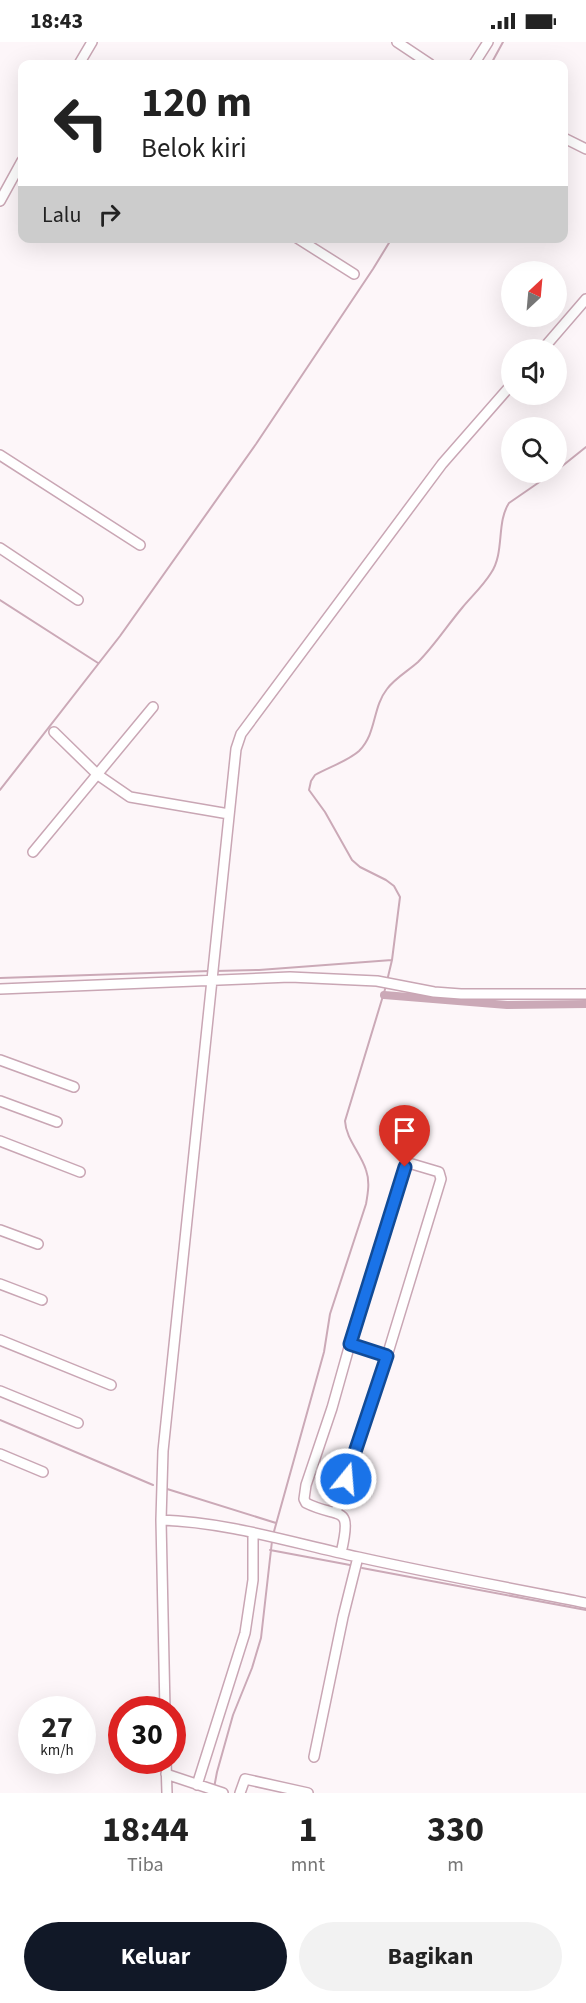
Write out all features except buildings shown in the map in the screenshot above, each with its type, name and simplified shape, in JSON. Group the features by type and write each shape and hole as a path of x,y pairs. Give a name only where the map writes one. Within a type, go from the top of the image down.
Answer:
{"street":[{"path":"81,60 92,42"},
{"path":"397,42 424,60"},
{"path":"477,60 488,42"},
{"path":"568,140 586,149"},
{"path":"0,201 18,169"},
{"path":"305,243 354,274"},
{"path":"552,339 584,306"},
{"path":"165,1696 161,1520 163,1451 236,749 241,734 441,464 501,396"},
{"path":"0,454 140,545"},
{"path":"0,548 78,600"},
{"path":"33,852 153,707"},
{"path":"54,732 98,775 130,797 228,814"},
{"path":"0,989 272,977 377,981 434,992 461,994 586,994"},
{"path":"0,1060 74,1088"},
{"path":"0,1101 57,1122"},
{"path":"0,1141 80,1172"},
{"path":"336,1512 387,1356 441,1175 439,1172 412,1164 405,1167 304,1495 306,1503 336,1512 344,1518 346,1526 341,1553"},
{"path":"0,1230 38,1244"},
{"path":"0,1284 42,1300"},
{"path":"0,1340 111,1385"},
{"path":"350,1344 387,1356"},
{"path":"0,1391 78,1424"},
{"path":"0,1454 43,1472"},
{"path":"161,1520 184,1521 284,1539 526,1593 586,1603"},
{"path":"200,1785 245,1633 254,1580 257,1534"},
{"path":"314,1757 358,1557"},
{"path":"167,1793 166,1774 223,1793"},
{"path":"240,1793 245,1779 308,1793"}],"waterway":[{"path":"493,60 503,42"},
{"path":"0,790 120,636 256,444 389,243"},
{"path":"567,462 586,447"},
{"path":"387,981 400,897 394,886 352,860 325,812 309,790 311,781 315,775 355,755 365,744 382,696 387,689 424,656 491,573 498,556 503,519 509,503 538,483"},
{"path":"0,600 98,663"},
{"path":"215,971 392,960"},
{"path":"0,978 210,971"},
{"path":"273,1535 324,1352 330,1314 366,1204 367,1174 348,1134 345,1121 386,986"},
{"path":"384,995 507,1005 586,1004"},
{"path":"0,1420 153,1485"},
{"path":"164,1488 276,1523"},
{"path":"214,1788 233,1715 261,1638 272,1541"},
{"path":"270,1550 350,1565"},
{"path":"362,1568 586,1610"}],"route":[{"path":"346,1479 387,1356 350,1344 405,1167"}]}
